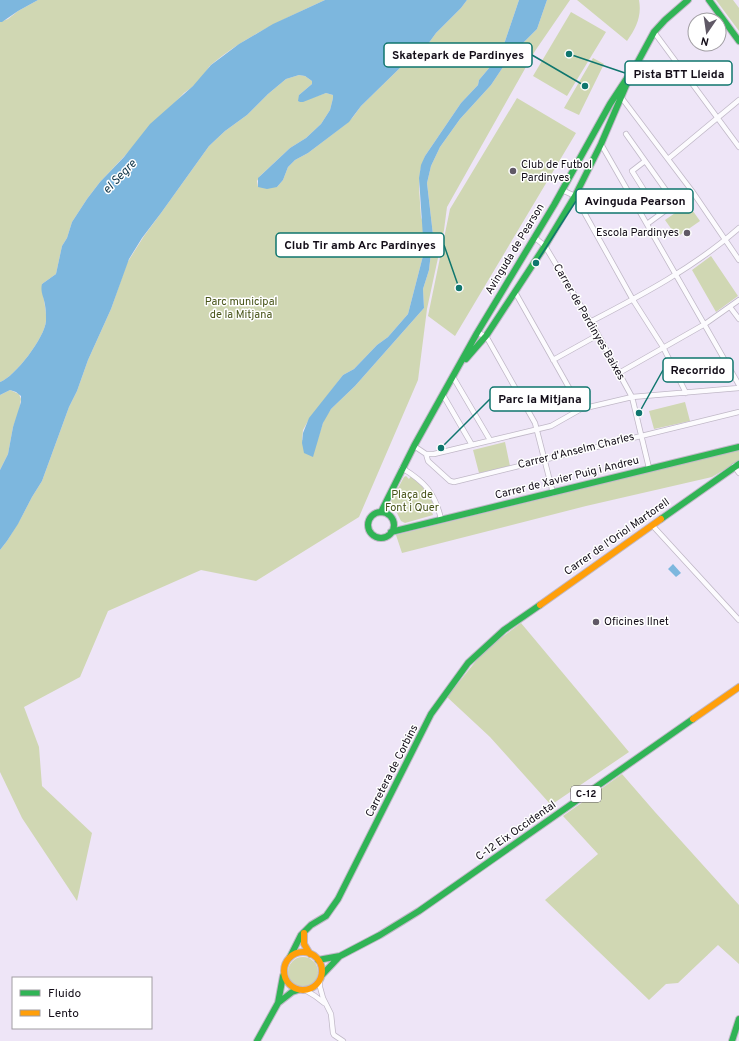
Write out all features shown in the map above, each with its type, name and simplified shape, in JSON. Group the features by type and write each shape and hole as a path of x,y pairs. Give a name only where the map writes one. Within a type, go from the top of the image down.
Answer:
{"street":[{"path":"688,0 654,32 619,95 692,191 739,260"},
{"path":"709,0 739,41"},
{"path":"654,32 739,147"},
{"name":"Avinguda de Pearson","path":"381,512 402,468 477,333 596,130 619,95"},
{"name":"Avinguda de Pearson","path":"460,366 486,336 545,246 575,196 599,147 619,95"},
{"path":"668,159 739,100"},
{"path":"596,130 599,147"},
{"path":"626,134 675,203"},
{"path":"589,143 594,143 599,147 647,224 739,385"},
{"path":"645,161 632,171 659,214"},
{"path":"562,190 575,196 633,300 663,347 686,393"},
{"path":"647,224 692,191"},
{"path":"590,322 633,300 676,274 725,240 739,228"},
{"path":"534,237 545,246"},
{"name":"Carrer de Pardinyes Baixes","path":"545,246 598,335 632,397 649,468"},
{"path":"515,292 581,409"},
{"path":"619,373 705,324 739,300"},
{"path":"730,307 739,320"},
{"path":"477,333 486,336 535,423 553,492"},
{"path":"553,360 598,335"},
{"path":"453,377 490,440"},
{"path":"414,446 426,454 434,454 551,426 581,409 632,397 739,388"},
{"path":"443,395 472,445"},
{"name":"Carrer d'Anselm Charles","path":"426,454 428,461 452,482 739,412"},
{"name":"Carrer de Xavier Puig i Andreu","path":"391,532 739,447"},
{"path":"737,465 739,473"},
{"name":"Carrer de l'Oriol Martorell","path":"507,627 737,465"},
{"path":"402,468 414,475 429,489 438,505 441,520"},
{"path":"377,512 381,512 388,514 391,517 393,525 391,532 385,537 381,537 373,535 370,532 368,524 371,517 377,512"},
{"path":"393,525 400,530"},
{"path":"652,525 739,620"},
{"name":"Carretera de Corbins","path":"306,930 326,916 338,899 431,714 468,663 507,627"},
{"name":"C-12 Eix Occidental","path":"340,956 380,935 420,911 739,687"},
{"path":"306,930 304,935 304,944 310,954 318,960 322,970 320,987 325,1004 330,1014 334,1035 342,1041"},
{"path":"257,1041 278,1003 287,961 298,940 306,930"},
{"path":"290,957 300,952 310,954"},
{"path":"318,960 340,956"},
{"path":"278,1003 292,992 311,989 340,956"},
{"path":"284,971 286,981 293,988 315,996 325,1004"},
{"path":"732,1041 739,1019"}],"green space":[{"path":"38,0 325,0 252,36 212,64 199,81 184,93 100,182 72,222 67,238 62,246 56,274 42,284 46,321 40,337 21,365 6,379 0,382 0,22 8,19 18,11"},
{"name":"Parc municipal de la Mitjana","path":"467,0 519,0 501,53 479,80 478,85 461,103 425,156 420,171 419,188 421,217 423,223 424,252 408,314 388,337 377,345 354,369 343,375 308,421 303,430 302,440 316,444 325,417 331,409 355,386 424,308 423,289 429,270 433,235 427,183 431,166 440,147 460,119 491,85 511,55 537,29 547,0 570,0 535,51 447,207 444,230 427,309 418,380 359,517 256,581 201,570 108,611 80,677 24,707 39,747 42,786 92,833 77,901 22,818 0,772 0,550 20,520 42,481 69,407 111,309 127,263 144,236 209,146 225,131 247,115 286,79 299,75 305,76 312,81 312,84 299,95 300,102 326,93 333,95 330,110 321,124 306,138 290,148 260,176 257,181 258,187 277,187 283,180 288,167 295,160 308,153 346,124 361,106 405,63 428,44 436,33"},
{"path":"577,0 639,0 640,11 638,22 627,41"},
{"path":"716,0 733,0 739,8 739,31 727,15 727,12 725,12"},
{"path":"571,12 606,32 567,96 533,76"},
{"path":"593,58 604,64 579,115 564,108"},
{"name":"Club de Futbol Pardinyes","path":"517,98 576,133 455,336 428,316 450,209"},
{"path":"688,204 700,221 677,237 665,220"},
{"path":"711,256 738,296 716,312 692,270"},
{"path":"10,390 19,394 21,399 19,412 13,427 8,454 0,470 0,395"},
{"path":"685,402 690,421 654,429 649,411"},
{"path":"505,442 510,466 479,473 473,450"},
{"path":"739,450 739,461 712,477 586,506 402,553 396,535"},
{"name":"Plaça de Font i Quer","path":"406,476 409,479 411,476 428,494 435,507 431,509 433,515 405,523 401,521 397,513 392,508 390,503 404,477"},
{"path":"521,623 629,752 551,805 490,737 447,697 480,656"},
{"path":"622,774 739,905 739,964 718,945 678,983 666,984 649,1000 545,900 598,854 563,816"},
{"path":"303,957 309,958 317,966 317,978 309,986 303,987 297,986 289,978 288,972 289,966 297,958"}],"water":[{"path":"0,0 38,0 0,22"},
{"name":"el Segre","path":"325,0 467,0 436,33 428,44 405,63 361,106 349,122 308,153 295,160 288,167 283,180 277,187 267,189 258,187 258,178 290,148 306,138 321,124 330,110 333,95 326,93 303,102 298,101 299,95 312,84 312,81 305,76 299,75 286,79 247,115 225,131 209,146 142,238 129,259 111,309 69,407 42,481 18,524 0,550 0,470 8,454 13,427 21,402 21,396 10,390 0,395 0,382 6,379 21,365 40,337 46,321 45,307 41,290 42,284 56,274 62,246 67,238 72,222 100,182 124,157 150,124 193,86 211,65 239,44 273,24"},
{"path":"519,0 547,0 537,29 511,55 491,85 460,119 440,147 431,166 427,183 433,235 429,270 423,289 424,308 355,386 331,409 323,423 313,457 304,453 302,443 303,433 309,418 343,375 354,369 377,345 388,337 408,314 424,252 419,178 421,165 425,156 461,103 478,85 479,80 501,53"},
{"path":"673,564 681,573 676,577 668,569"}],"traffic: fast":[{"path":"634,69 654,32 688,0"},
{"path":"709,0 739,41"},
{"path":"381,512 414,446 477,333 554,205 610,104 635,66"},
{"path":"466,359 486,336 545,246 575,196 601,144 628,81"},
{"path":"391,532 739,447"},
{"path":"661,519 739,464"},
{"path":"381,512 390,516 394,525 390,534 381,538 372,534 368,525 372,516 381,512"},
{"path":"290,957 301,935 311,925 326,916 338,899 431,714 468,663 504,630 540,605"},
{"path":"318,960 340,956 380,935 419,911 693,719"},
{"path":"322,975 339,957"},
{"path":"257,1041 278,1003 283,976"},
{"path":"278,1003 292,992 298,990"},
{"path":"732,1041 739,1019"}],"traffic: slow":[{"path":"540,605 661,519"},
{"path":"693,719 739,687"},
{"path":"304,933 304,944 310,954"},
{"path":"299,952 307,952 314,955 319,960 322,971 319,982 314,987 307,990 299,990 292,987 287,982 284,975 284,967 287,960 292,955 299,952"}],"place":[{"name":"Pista BTT Lleida","path":"569,54"},
{"name":"Skatepark de Pardinyes","path":"585,86"},
{"name":"Club de Futbol Pardinyes","path":"513,171"},
{"name":"Escola Pardinyes","path":"687,233"},
{"name":"Avinguda Pearson","path":"536,263"},
{"name":"Club Tir amb Arc Pardinyes","path":"459,288"},
{"name":"Recorrido","path":"639,413"},
{"name":"Parc la Mitjana","path":"441,448"},
{"name":"Oficines Ilnet","path":"596,622"}]}
